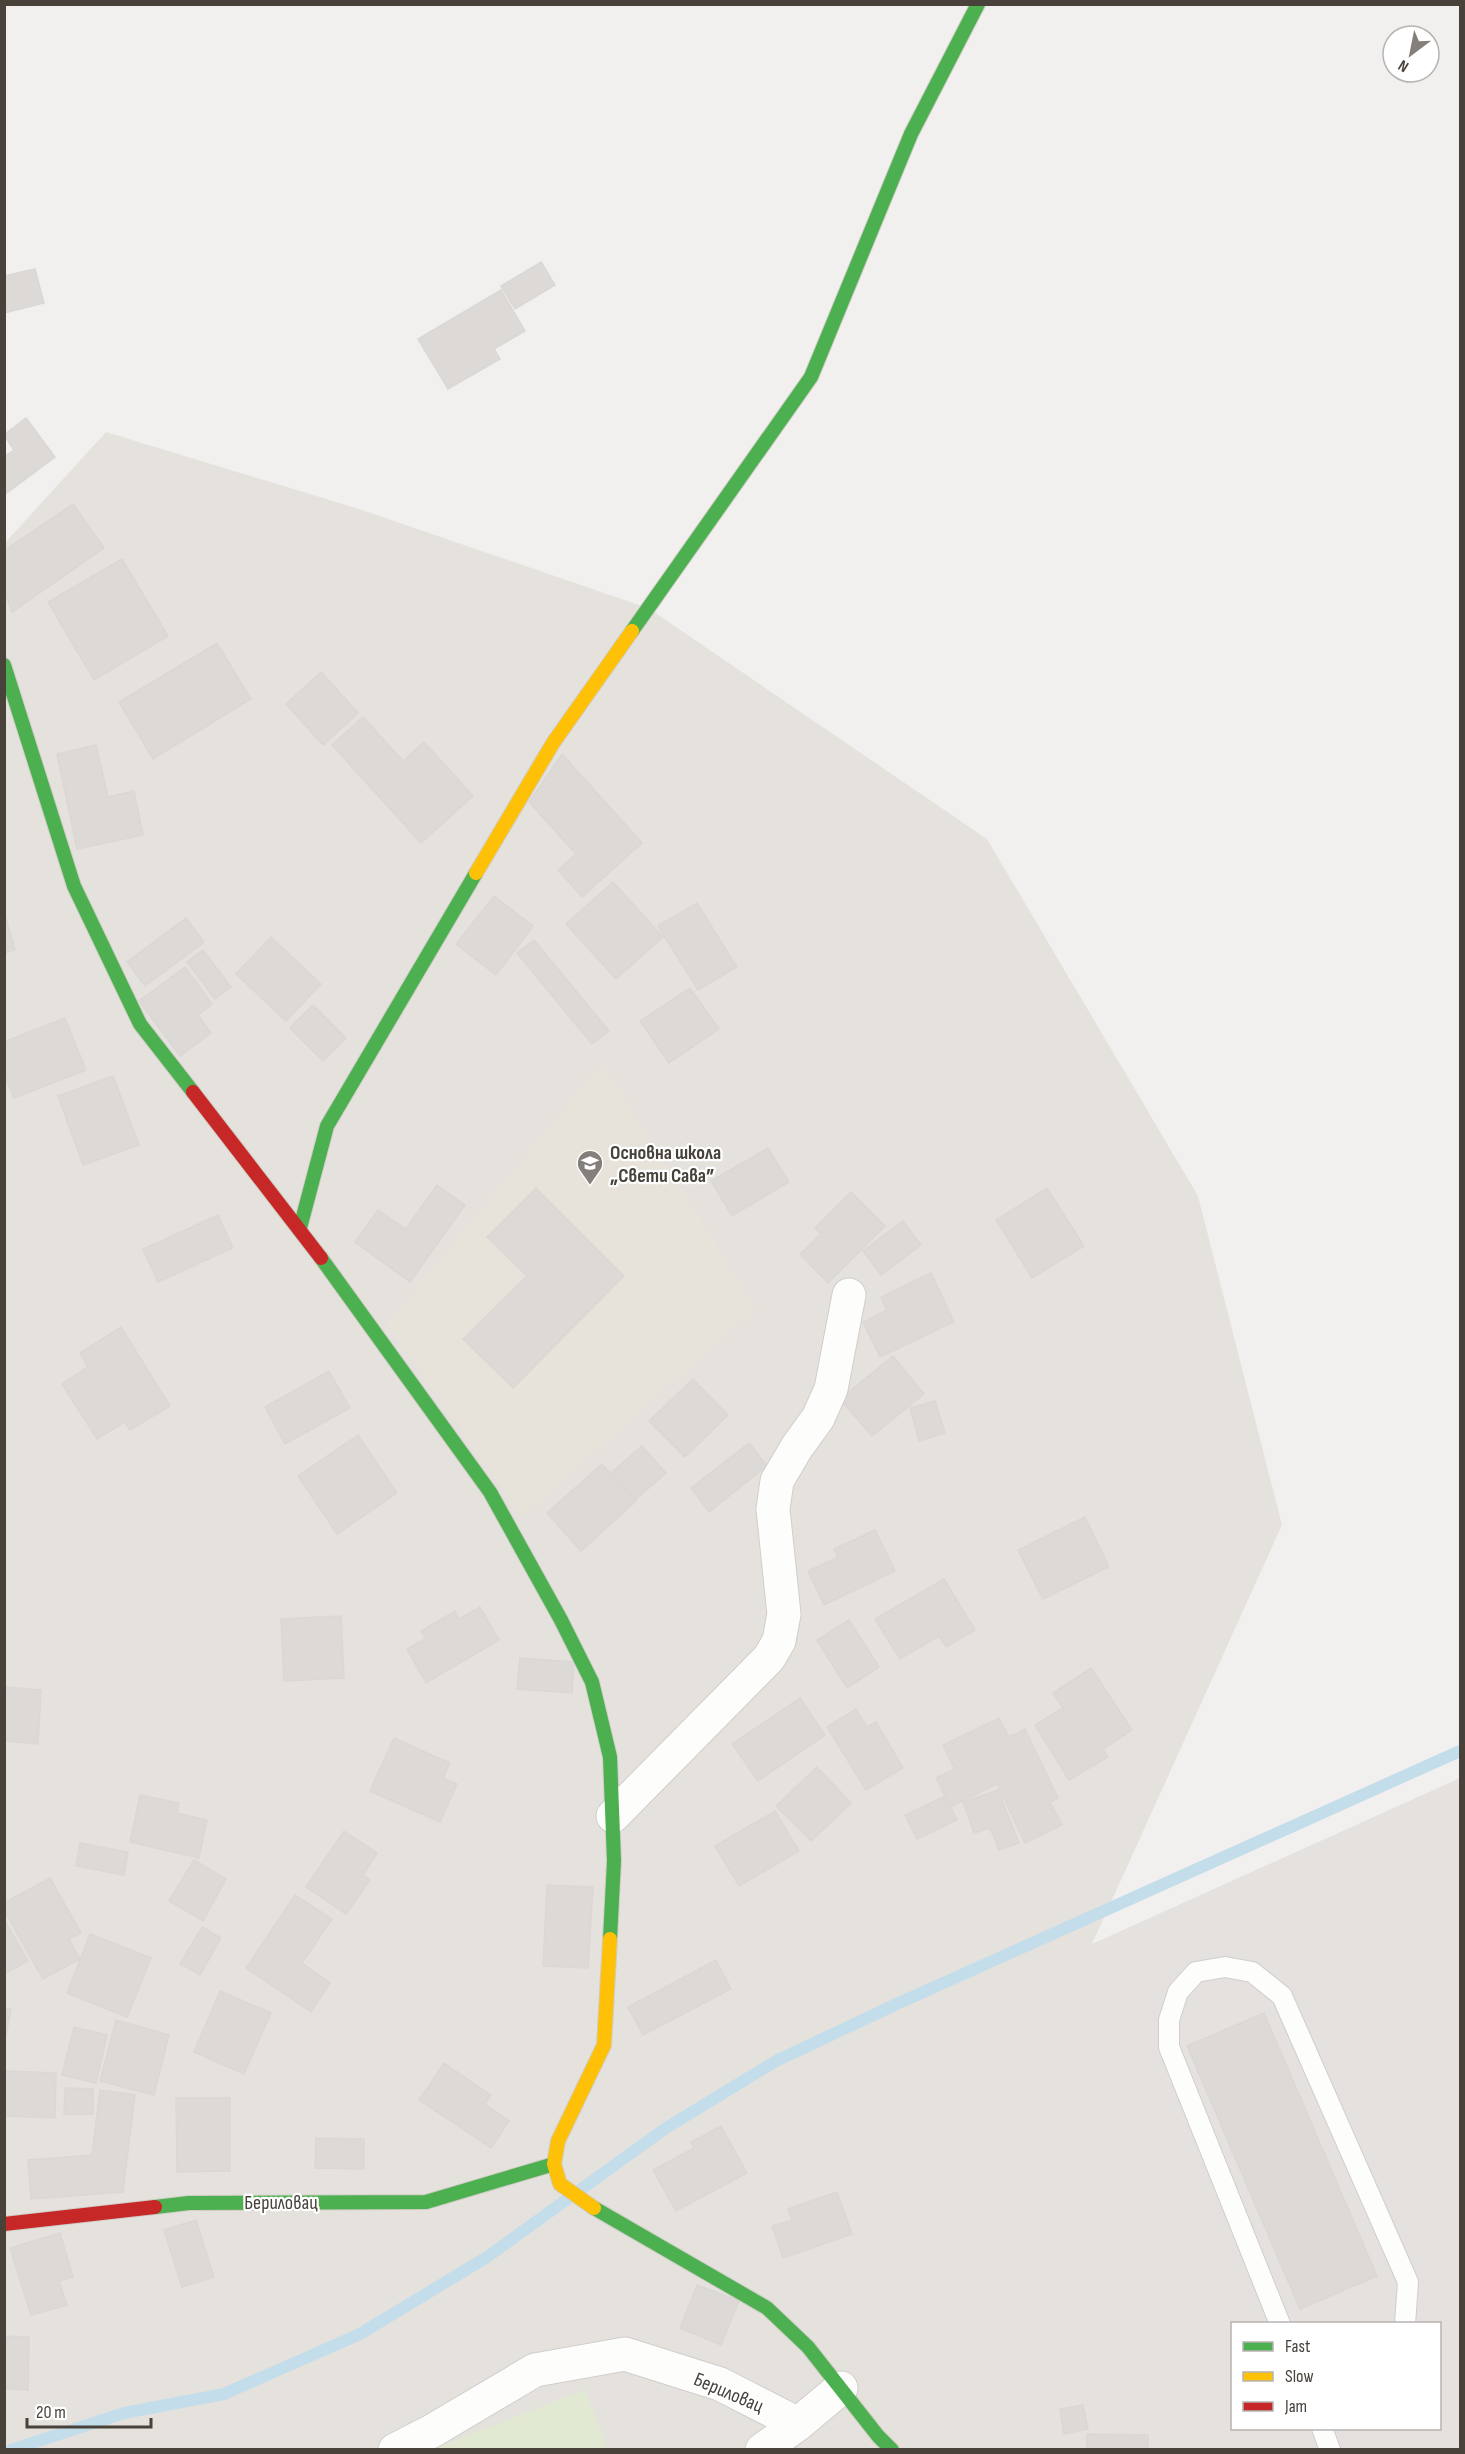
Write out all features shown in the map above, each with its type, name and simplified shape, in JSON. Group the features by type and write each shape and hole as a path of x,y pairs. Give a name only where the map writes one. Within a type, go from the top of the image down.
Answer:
{"street":[{"path":"300,1228 327,1126 553,743 811,377 911,134 978,4"},
{"path":"4,665 74,886 140,1024 300,1228 490,1492 561,1620 592,1682 610,1757 613,1816 614,1861 603,2045 558,2141 554,2164 560,2184 593,2207 767,2308 808,2347 878,2436 892,2450"},
{"path":"613,1816 768,1658 779,1641 784,1614 773,1509 777,1481 818,1418 831,1389 849,1294"},
{"name":"Бериловац","path":"4,2224 189,2203 426,2202 554,2164"},
{"name":"Бериловац","path":"395,2450 432,2431 535,2370 625,2354 720,2384 798,2424"},
{"path":"762,2450 841,2388"}],"lane":[{"path":"1279,2322 1168,2047 1168,2020 1178,1992 1196,1972 1226,1967 1252,1972 1282,1996 1408,2282 1405,2322"}],"shaded area":[{"path":"106,432 359,509 648,608 987,839 1198,1196 1282,1525 1092,1944 1208,2449 5,2449 4,544"},
{"name":"Основна школа „Свети Сава”","path":"602,1063 756,1309 522,1516 387,1324"},
{"path":"1460,1778 1460,2449 1195,2449 1162,2295 1110,2123 1092,1944"}],"green space":[{"path":"585,2390 608,2449 430,2450"}],"building":[{"path":"541,262 555,285 515,309 501,286"},
{"path":"35,269 44,303 4,313 4,276"},
{"path":"501,290 525,331 494,349 500,359 448,389 418,339"},
{"path":"26,418 55,457 4,495 4,457 14,450 4,435"},
{"path":"73,504 104,548 12,612 4,590 4,551"},
{"path":"122,559 168,636 94,680 48,602"},
{"path":"217,643 251,699 153,759 119,702"},
{"path":"321,672 358,713 323,745 286,704"},
{"path":"363,717 403,761 424,742 473,796 421,843 332,745"},
{"path":"96,745 108,797 134,791 143,835 77,849 57,754"},
{"path":"562,754 642,843 582,897 558,870 576,854 529,802"},
{"path":"613,882 663,937 616,979 566,924"},
{"path":"494,896 533,926 496,975 456,944"},
{"path":"697,903 737,967 698,990 658,926"},
{"path":"4,912 15,950 4,953"},
{"path":"186,918 204,942 145,986 127,962"},
{"path":"271,937 321,984 286,1021 236,974"},
{"path":"534,940 609,1031 592,1044 517,953"},
{"path":"203,950 231,987 215,999 187,962"},
{"path":"185,967 212,1004 198,1015 211,1033 180,1056 139,1001"},
{"path":"690,988 719,1029 669,1063 640,1021"},
{"path":"313,1005 346,1038 323,1061 290,1028"},
{"path":"65,1018 86,1070 14,1098 4,1074 4,1042"},
{"path":"113,1076 139,1145 83,1165 58,1096"},
{"path":"768,1148 789,1182 732,1216 711,1181"},
{"path":"437,1185 465,1205 410,1282 355,1242 378,1210 406,1229"},
{"path":"536,1188 624,1276 513,1388 463,1339 527,1276 487,1237"},
{"path":"1047,1188 1084,1246 1032,1278 996,1220"},
{"path":"851,1192 885,1226 828,1283 800,1254 821,1234 815,1228"},
{"path":"218,1215 233,1248 158,1282 143,1249"},
{"path":"903,1221 921,1245 881,1275 863,1251"},
{"path":"931,1273 954,1322 880,1357 863,1322 887,1310 881,1297"},
{"path":"121,1327 170,1406 130,1430 125,1422 97,1439 62,1384 88,1367 80,1353"},
{"path":"893,1356 924,1394 872,1436 840,1399"},
{"path":"329,1371 350,1408 285,1444 265,1407"},
{"path":"693,1379 728,1415 685,1457 649,1421"},
{"path":"935,1401 945,1433 919,1441 910,1408"},
{"path":"358,1435 397,1493 337,1534 298,1476"},
{"path":"749,1443 767,1466 709,1512 691,1488"},
{"path":"642,1446 666,1473 636,1499 612,1472"},
{"path":"602,1464 636,1501 581,1551 547,1513"},
{"path":"1085,1517 1109,1567 1043,1599 1018,1550"},
{"path":"875,1530 895,1571 824,1605 808,1571 838,1557 834,1549"},
{"path":"944,1579 975,1630 946,1647 939,1636 900,1659 875,1619"},
{"path":"480,1607 499,1640 426,1683 407,1649 426,1638 421,1631 455,1611 459,1619"},
{"path":"341,1616 344,1678 284,1681 281,1619"},
{"path":"849,1620 879,1667 847,1688 817,1640"},
{"path":"520,1658 574,1662 572,1693 517,1689"},
{"path":"1091,1668 1132,1730 1103,1749 1108,1757 1069,1780 1035,1725 1063,1708 1053,1693"},
{"path":"4,1687 41,1690 38,1744 4,1741"},
{"path":"800,1698 825,1735 758,1781 732,1744"},
{"path":"856,1709 867,1727 876,1722 903,1768 866,1790 827,1727"},
{"path":"999,1718 1009,1737 1025,1729 1058,1798 1050,1802 1062,1825 1025,1843 997,1784 950,1807 936,1778 955,1769 943,1745"},
{"path":"394,1738 450,1763 443,1778 457,1784 440,1822 370,1791"},
{"path":"817,1767 851,1803 811,1841 776,1806"},
{"path":"998,1790 1019,1843 999,1850 990,1828 974,1833 963,1802"},
{"path":"140,1795 179,1803 177,1813 207,1820 199,1858 130,1842"},
{"path":"945,1796 957,1820 917,1839 905,1815"},
{"path":"775,1811 799,1851 739,1886 715,1846"},
{"path":"344,1831 377,1853 363,1875 370,1880 346,1914 306,1887"},
{"path":"80,1843 128,1852 124,1875 76,1866"},
{"path":"194,1860 226,1879 203,1921 169,1901"},
{"path":"50,1878 81,1933 69,1939 80,1959 43,1979 4,1910 4,1903"},
{"path":"547,1885 593,1887 588,1968 543,1966"},
{"path":"295,1895 332,1919 302,1963 330,1983 311,2012 246,1968"},
{"path":"4,1919 28,1961 4,1974"},
{"path":"202,1927 221,1938 200,1975 180,1964"},
{"path":"90,1934 151,1958 127,2017 67,1993"},
{"path":"716,1960 731,1989 643,2035 628,2007"},
{"path":"220,1991 271,2013 244,2074 194,2052"},
{"path":"4,2008 11,2009 4,2046"},
{"path":"1264,2013 1377,2276 1300,2309 1187,2046"},
{"path":"116,2020 169,2035 154,2095 100,2081"},
{"path":"74,2027 107,2035 96,2083 62,2075"},
{"path":"444,2063 491,2095 485,2104 509,2121 491,2148 419,2100"},
{"path":"4,2071 56,2073 55,2118 4,2116"},
{"path":"65,2088 93,2089 93,2114 64,2114"},
{"path":"100,2090 135,2095 123,2192 31,2199 28,2160 92,2155"},
{"path":"176,2098 230,2098 230,2171 177,2172"},
{"path":"721,2126 747,2173 676,2211 653,2170 694,2148 691,2142"},
{"path":"316,2138 364,2139 364,2169 315,2168"},
{"path":"837,2192 852,2234 783,2258 772,2226 792,2220 788,2209"},
{"path":"196,2220 214,2277 182,2287 164,2230"},
{"path":"60,2233 73,2277 59,2281 67,2305 31,2315 10,2248"},
{"path":"697,2285 739,2301 721,2345 680,2328"},
{"path":"4,2336 29,2337 28,2390 4,2389"},
{"path":"1083,2405 1088,2429 1064,2434 1060,2409"},
{"path":"1087,2434 1148,2435 1148,2450 1087,2450"}],"waterway":[{"path":"11,2450 124,2413 224,2394 360,2334 487,2257 666,2128 776,2061 901,2002 1460,1751"}],"traffic: fast":[{"path":"632,631 811,377 911,134 978,4"},
{"path":"4,665 74,886 140,1024 193,1092"},
{"path":"300,1228 327,1126 476,873"},
{"path":"321,1258 490,1492 561,1620 592,1682 610,1757 614,1861 610,1939"},
{"path":"155,2207 189,2203 426,2202 554,2164"},
{"path":"594,2208 767,2308 808,2347 878,2436 892,2450"}],"traffic: slow":[{"path":"476,873 553,743 632,631"},
{"path":"594,2208 560,2184 554,2164 558,2141 604,2045 610,1939"}],"traffic: jam":[{"path":"193,1092 321,1258"},
{"path":"4,2224 155,2207"}],"place":[{"name":"Основна школа „Свети Сава”","path":"590,1186"}]}
